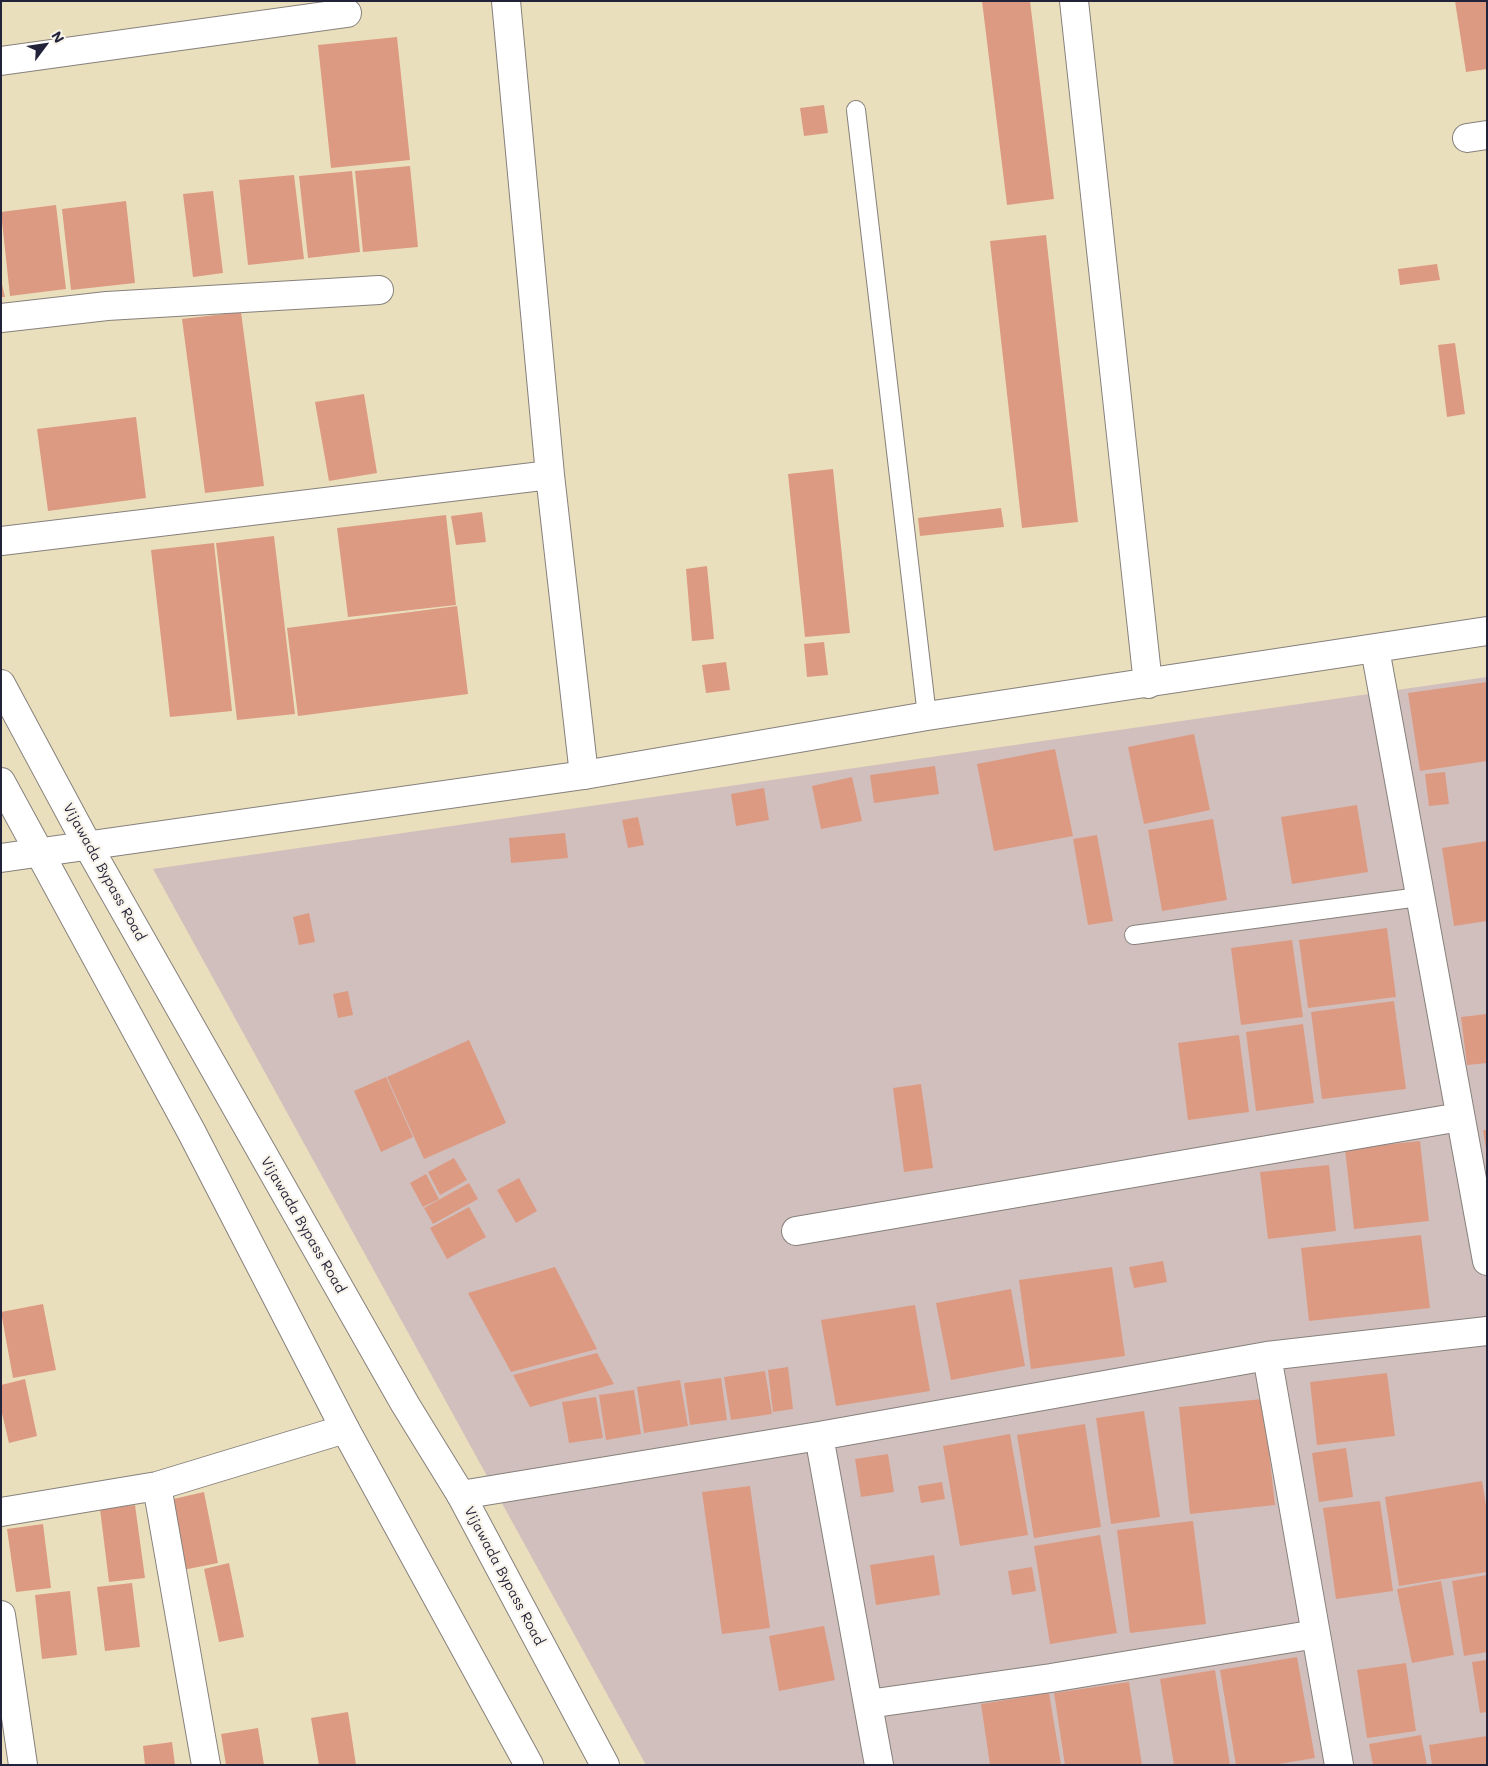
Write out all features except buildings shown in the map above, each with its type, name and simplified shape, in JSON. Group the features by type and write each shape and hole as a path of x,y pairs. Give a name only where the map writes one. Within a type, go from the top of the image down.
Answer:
{"street":[{"path":"506,1 550,475 584,775"},
{"path":"1074,1 1148,684"},
{"path":"1,61 346,13"},
{"path":"1,318 107,306 379,290"},
{"path":"1,541 550,475"},
{"path":"1,858 584,775 927,716 1148,684 1487,631"},
{"path":"1375,648 1487,1261"},
{"name":"Vijawada Bypass Road","path":"1,684 88,846 405,1404 461,1495 605,1765"},
{"path":"1,782 191,1131 345,1429 529,1765"},
{"path":"796,1231 1460,1117"},
{"path":"461,1495 819,1436 1267,1356 1487,1331"},
{"path":"1267,1356 1339,1765"},
{"path":"1,1512 157,1486 345,1429"},
{"path":"819,1436 879,1765"},
{"path":"157,1486 206,1765"},
{"path":"1,1615 23,1765"},
{"path":"868,1704 1051,1678 1316,1634"}],"lane":[{"path":"856,110 927,716"},
{"path":"1134,935 1419,896"}],"shaded area":[{"path":"1487,677 1487,1765 646,1765 153,869"}]}
